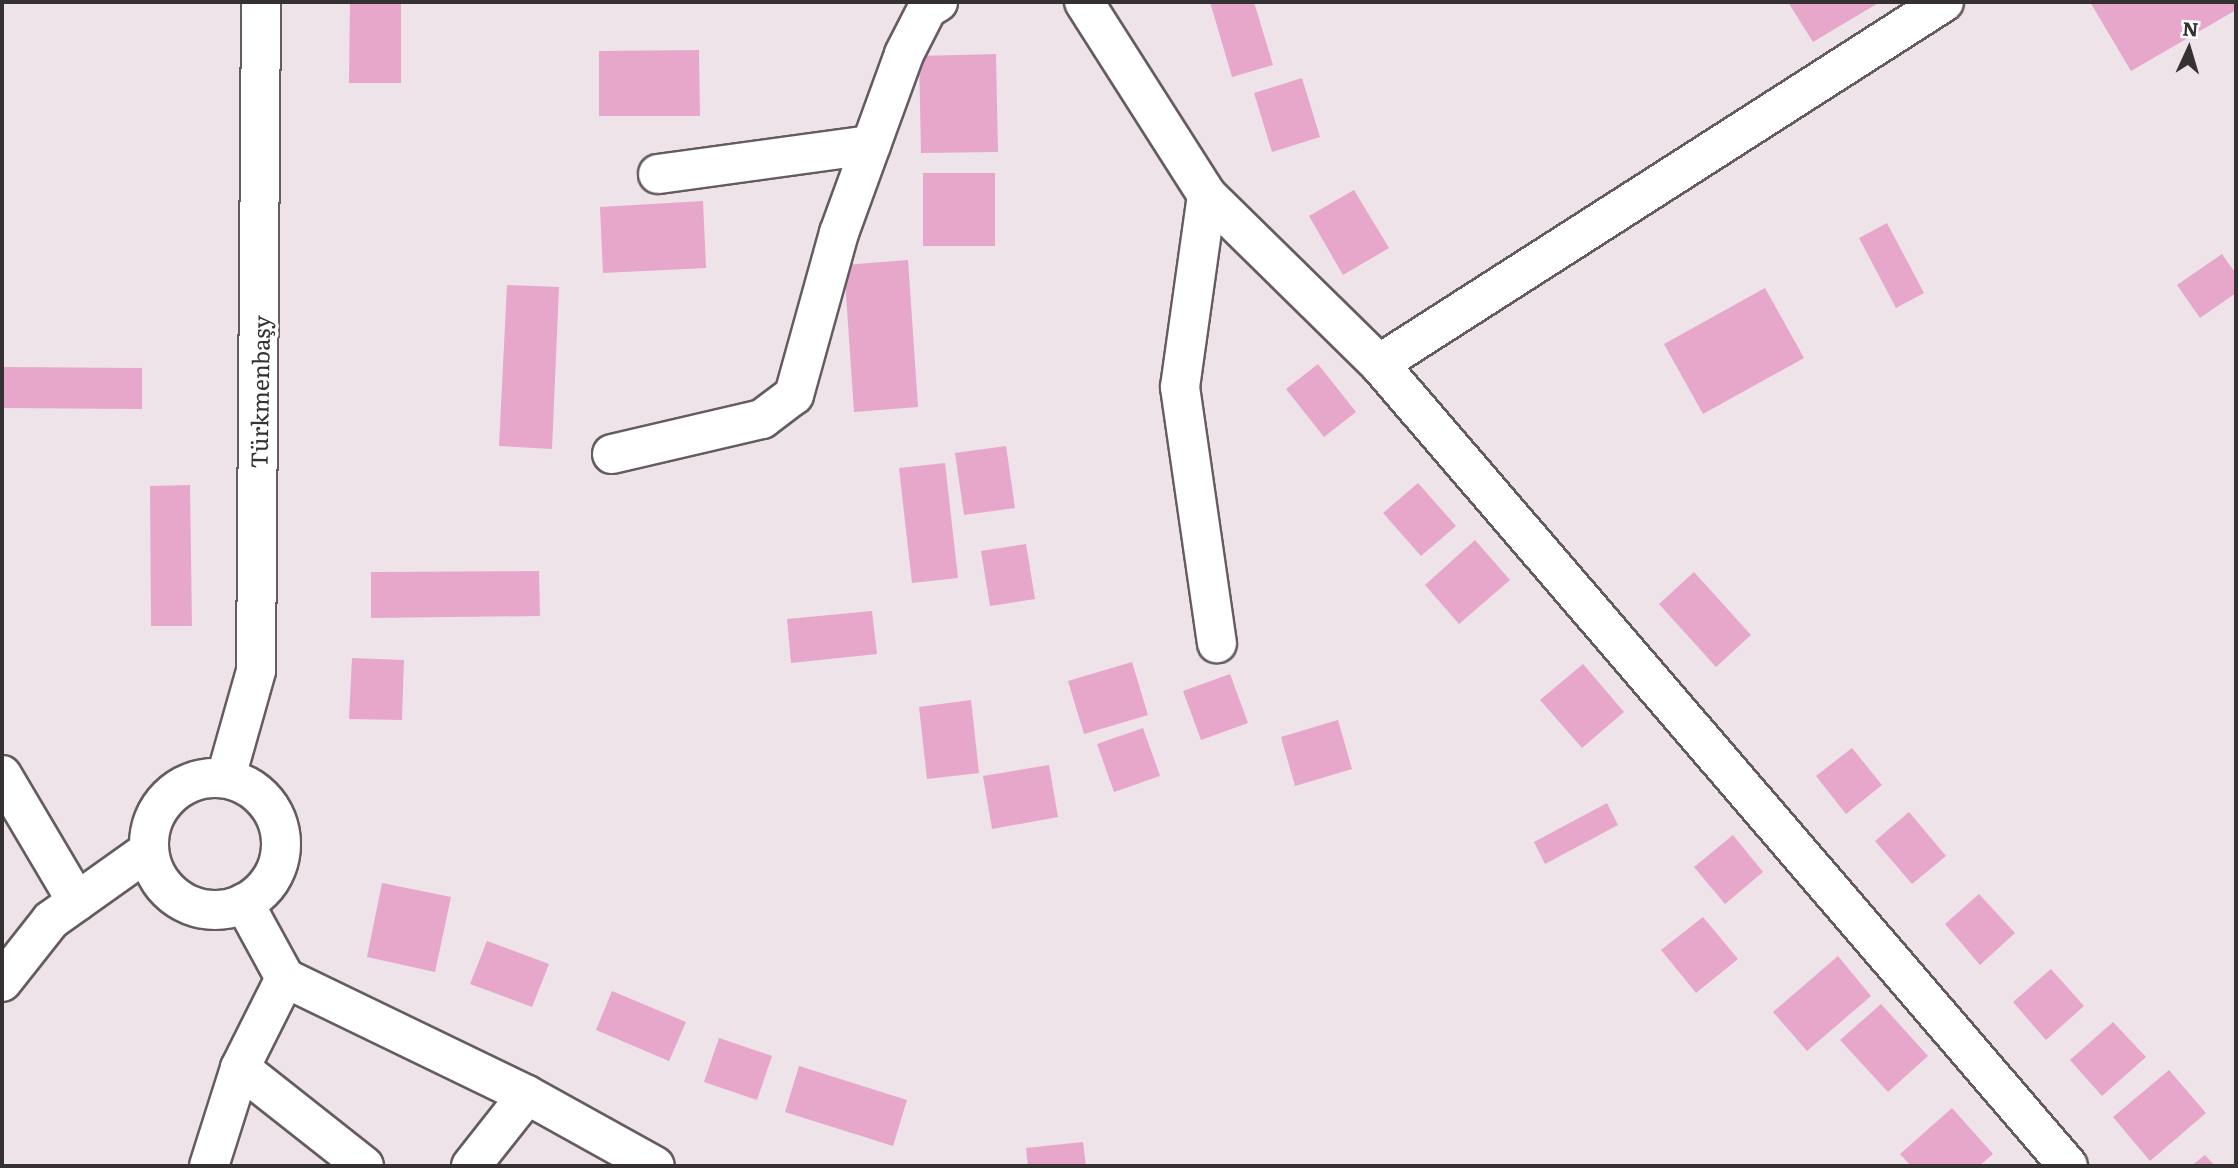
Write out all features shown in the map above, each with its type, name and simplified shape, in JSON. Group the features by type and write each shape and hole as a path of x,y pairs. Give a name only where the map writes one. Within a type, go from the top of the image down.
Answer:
{"street":[{"name":"Türkmenbaşy","path":"226,777 256,671 261,2"},
{"path":"612,454 762,419 794,395 871,145 904,54 927,9 938,2"},
{"path":"1084,2 1207,195 1379,364 2068,1166"},
{"path":"1379,364 1944,2"},
{"path":"657,174 871,145"},
{"path":"1207,195 1180,387 1217,643"},
{"path":"2,775 77,902"},
{"path":"226,777 255,790 282,832 281,860 267,887 244,904 201,909 179,900 158,878 148,851 151,822 166,797 193,780 226,777"},
{"path":"2,982 51,920 148,851"},
{"path":"244,904 285,978 527,1095 655,1166"},
{"path":"209,1166 240,1068 285,978"},
{"path":"240,1068 364,1166"},
{"path":"471,1166 527,1095"}],"building":[{"path":"350,2 401,2 401,83 349,83"},
{"path":"1210,2 1254,2 1273,65 1232,77"},
{"path":"1788,2 1880,2 1813,42"},
{"path":"2090,2 2236,2 2236,10 2131,71"},
{"path":"699,50 700,116 599,116 599,51"},
{"path":"996,54 998,152 921,153 919,56"},
{"path":"1302,78 1320,137 1272,152 1254,93"},
{"path":"923,173 995,173 995,246 923,246"},
{"path":"1354,190 1389,248 1343,275 1309,216"},
{"path":"703,201 706,268 603,273 600,207"},
{"path":"1887,223 1924,293 1896,308 1859,238"},
{"path":"2222,254 2236,274 2236,293 2200,318 2177,285"},
{"path":"908,260 918,407 854,412 844,265"},
{"path":"507,285 559,287 552,449 499,446"},
{"path":"1765,288 1804,358 1703,414 1664,344"},
{"path":"1318,364 1356,412 1324,437 1286,389"},
{"path":"2,367 142,368 142,409 2,408"},
{"path":"1006,446 1015,508 964,515 955,453"},
{"path":"945,463 958,578 912,583 899,468"},
{"path":"1418,483 1456,526 1421,556 1383,513"},
{"path":"190,485 192,626 151,626 150,486"},
{"path":"1475,540 1510,580 1459,624 1425,585"},
{"path":"1026,544 1035,599 990,606 981,551"},
{"path":"539,571 540,616 371,618 371,572"},
{"path":"1694,572 1751,635 1716,667 1659,604"},
{"path":"872,611 877,654 791,663 787,619"},
{"path":"352,658 404,660 402,720 349,719"},
{"path":"1132,662 1148,715 1084,734 1068,681"},
{"path":"1583,664 1624,712 1582,748 1540,700"},
{"path":"1230,674 1248,723 1201,740 1183,691"},
{"path":"971,700 979,773 927,779 919,707"},
{"path":"1338,720 1352,769 1295,786 1281,737"},
{"path":"1143,728 1160,776 1114,792 1097,744"},
{"path":"1852,748 1882,785 1846,814 1816,776"},
{"path":"1049,765 1058,817 992,829 983,776"},
{"path":"1607,803 1618,825 1545,864 1534,842"},
{"path":"1909,812 1946,856 1912,884 1875,841"},
{"path":"1733,835 1763,872 1725,904 1694,867"},
{"path":"382,883 451,897 435,972 367,957"},
{"path":"1979,894 2015,933 1980,965 1945,924"},
{"path":"1703,917 1738,959 1696,993 1661,950"},
{"path":"487,941 549,964 532,1007 470,984"},
{"path":"1838,956 1871,996 1807,1051 1773,1012"},
{"path":"2051,969 2084,1006 2046,1040 2013,1002"},
{"path":"612,991 686,1022 669,1061 596,1030"},
{"path":"1881,1004 1928,1056 1888,1092 1840,1040"},
{"path":"2113,1022 2146,1057 2102,1096 2070,1060"},
{"path":"719,1038 772,1056 757,1100 704,1082"},
{"path":"799,1066 907,1100 893,1146 785,1112"},
{"path":"2169,1070 2206,1113 2150,1161 2113,1117"},
{"path":"1952,1108 1993,1154 1979,1166 1911,1166 1900,1154"},
{"path":"1083,1142 1086,1166 1028,1166 1026,1148"},
{"path":"2205,1155 2215,1166 2191,1166"}]}
